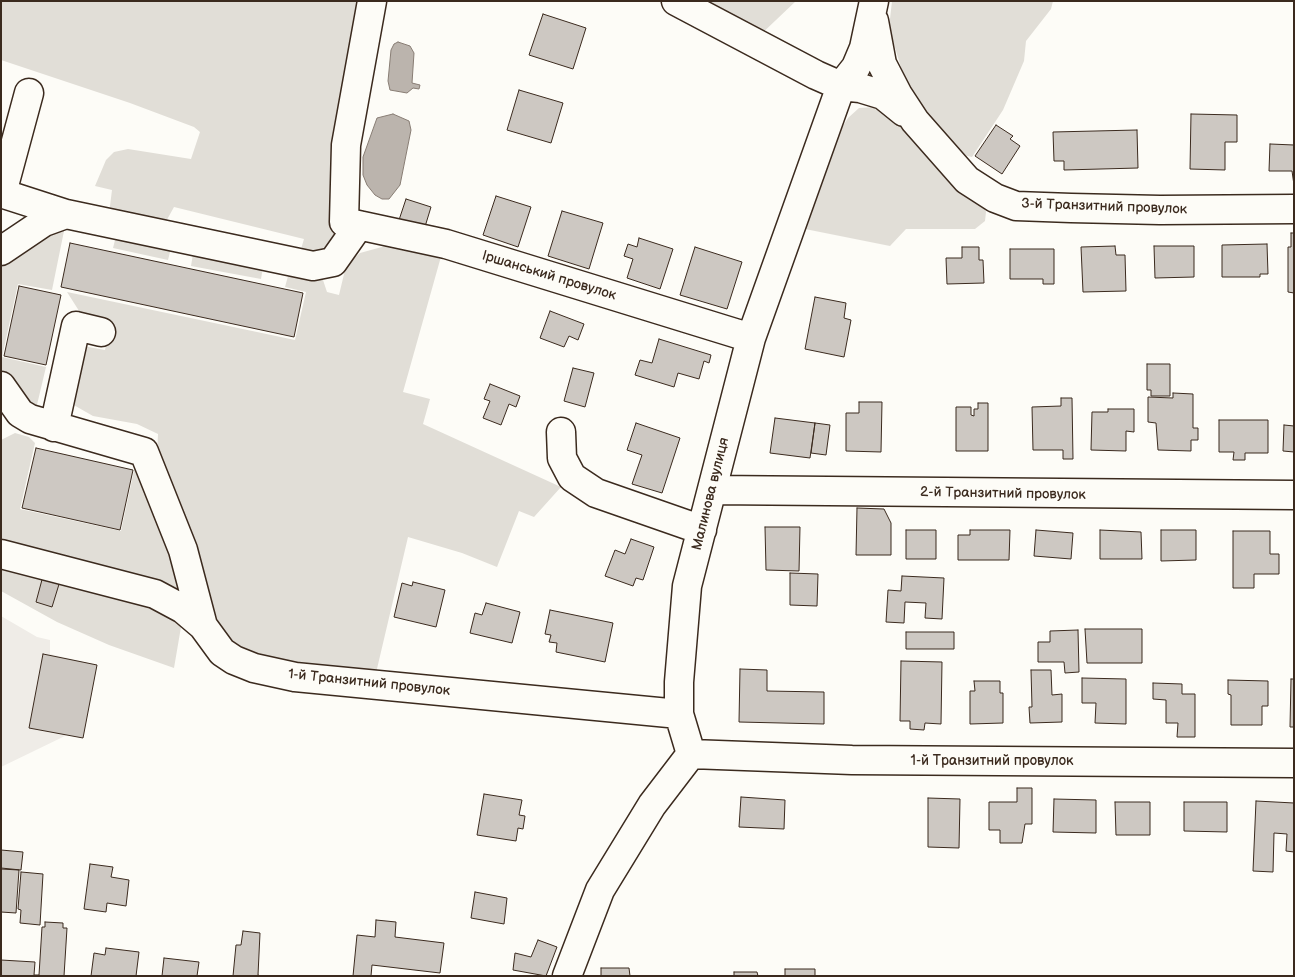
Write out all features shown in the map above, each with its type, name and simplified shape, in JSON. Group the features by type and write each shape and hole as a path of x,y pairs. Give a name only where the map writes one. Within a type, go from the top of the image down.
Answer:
{"street":[{"path":"29,93 2,193 66,214 313,266 333,262 352,224 346,145 372,1"},
{"path":"676,1 786,60 841,86 860,88 883,95 915,121"},
{"name":"Малинова вулиця","path":"691,754 679,714 679,682 687,586 751,338 841,86 856,67 874,7"},
{"name":"3-й Транзитний провулок","path":"874,7 882,64 898,95 915,121 967,180 995,198 1016,206 1160,210 1294,209"},
{"path":"1,251 44,222 66,214"},
{"name":"Іршанський провулок","path":"352,224 446,244 751,338"},
{"path":"1,386 10,421 54,427 76,326 101,332"},
{"name":"1-й Транзитний провулок","path":"54,427 144,452 183,550 203,626 222,652 234,660 254,668 295,677 679,714"},
{"path":"561,432 562,458 572,477 596,493 702,530"},
{"name":"2-й Транзитний провулок","path":"712,490 1294,495"},
{"path":"1,554 155,594 183,609 203,626"},
{"path":"567,976 600,890 652,804 691,754"},
{"name":"1-й Транзитний провулок","path":"691,754 852,760 1294,763"}],"shaded area":[{"path":"1,1 361,1 335,229 331,248 321,257 299,256 304,239 174,207 164,225 109,214 112,190 95,186 106,160 114,152 128,149 191,159 200,132 194,127 130,103 1,60"},
{"path":"686,1 796,1 756,39"},
{"path":"892,1 1053,1 1051,9 1026,41 1024,61 1003,110 972,157 955,153 911,100 889,28"},
{"path":"398,42 410,46 414,53 412,83 420,85 419,89 413,88 407,93 390,90 388,81 391,50 394,44"},
{"path":"875,107 888,112 982,202 986,212 985,221 975,229 906,229 890,246 805,229 833,142 848,118 859,108"},
{"path":"393,114 409,121 411,130 400,185 389,199 382,199 375,195 367,185 363,175 363,157 377,118"},
{"path":"65,226 52,290 18,284 2,357 46,367 36,409 1,375 1,260"},
{"path":"116,236 171,248 168,260 113,248"},
{"path":"389,245 442,253 403,392 430,399 423,424 561,487 534,517 519,511 497,567 462,553 408,537 376,673 276,660 235,648 220,626 162,477 157,457 158,434 137,424 93,416 72,404 83,346 105,350 111,321 81,314 67,292 295,340 306,292 285,287 290,269 319,277 323,280 327,292 339,295 345,270 351,261 360,253"},
{"path":"193,254 263,267 261,279 191,266"},
{"path":"15,433 29,437 35,443 20,509 121,531 135,466 138,467 182,585 175,589 1,543 1,440"},
{"path":"1,563 149,606 174,618 181,627 174,668 109,645 57,622 1,591"},
{"path":"1,616 37,637 50,640 50,654 97,665 83,738 67,735 1,767"}],"building":[{"path":"543,14 586,28 573,69 529,55"},
{"path":"519,90 563,103 551,143 507,130"},
{"path":"1191,114 1237,115 1237,142 1225,142 1225,170 1190,169"},
{"path":"996,125 1013,136 1010,139 1020,146 1002,174 975,156"},
{"path":"1137,130 1138,168 1064,170 1064,161 1054,161 1053,132"},
{"path":"1270,144 1294,145 1294,185 1292,171 1269,171"},
{"path":"496,196 531,207 518,247 483,235"},
{"path":"406,199 431,207 424,230 398,223"},
{"path":"562,211 603,223 589,269 548,256"},
{"path":"1291,233 1294,233 1294,293 1288,292 1288,247 1291,247"},
{"path":"639,238 673,249 660,289 627,278 633,259 624,256 628,244 637,247"},
{"path":"70,243 303,293 294,337 61,287"},
{"path":"1267,244 1268,274 1260,274 1260,277 1222,277 1222,245"},
{"path":"1115,246 1116,255 1125,255 1126,291 1083,292 1081,247"},
{"path":"1154,246 1194,246 1194,277 1155,278"},
{"path":"695,247 742,262 727,309 680,295"},
{"path":"962,247 979,247 979,260 983,260 984,283 947,284 946,258 962,258"},
{"path":"1010,249 1054,249 1054,284 1043,284 1043,279 1010,279"},
{"path":"19,286 61,295 46,365 4,356"},
{"path":"815,297 846,303 844,318 851,320 844,357 805,349"},
{"path":"550,311 584,324 578,340 569,336 564,347 540,338"},
{"path":"659,339 711,355 709,363 704,361 699,379 678,373 674,387 635,375 640,360 652,363"},
{"path":"1147,364 1170,364 1170,396 1151,396 1151,390 1147,390"},
{"path":"573,368 594,373 585,407 564,401"},
{"path":"490,384 520,396 516,407 509,404 501,425 483,418 490,401 484,399"},
{"path":"1173,393 1193,394 1193,428 1198,428 1198,440 1191,440 1191,451 1158,450 1156,423 1148,422 1148,397 1173,398"},
{"path":"1061,398 1072,398 1073,459 1063,459 1063,450 1033,450 1032,407 1061,406"},
{"path":"859,402 882,402 881,452 846,451 846,413 859,413"},
{"path":"978,403 988,403 988,451 956,451 956,407 971,407 971,415 974,416 974,409 978,409"},
{"path":"1108,409 1134,409 1134,432 1126,431 1126,451 1091,450 1092,412 1108,412"},
{"path":"775,418 815,423 810,458 770,453"},
{"path":"1219,420 1268,420 1268,453 1245,453 1245,460 1233,460 1234,452 1219,452"},
{"path":"636,423 680,438 662,493 632,484 642,455 627,450"},
{"path":"815,423 830,425 826,455 811,453"},
{"path":"1284,425 1294,426 1294,452 1283,451"},
{"path":"36,448 133,470 120,530 22,508"},
{"path":"857,508 884,509 891,523 891,555 856,555"},
{"path":"765,527 800,527 799,571 766,570"},
{"path":"906,530 936,530 936,559 906,559"},
{"path":"970,530 1010,530 1009,560 958,560 958,535 970,535"},
{"path":"1036,530 1073,533 1071,559 1034,556"},
{"path":"1100,530 1141,532 1142,559 1100,559"},
{"path":"1161,530 1196,530 1196,560 1161,561"},
{"path":"1233,531 1270,531 1270,554 1279,554 1279,574 1254,574 1254,588 1233,588"},
{"path":"631,539 654,547 643,580 636,578 633,586 605,576 615,550 625,554"},
{"path":"790,573 818,574 817,606 790,605"},
{"path":"43,576 60,581 52,607 36,602"},
{"path":"902,576 944,578 942,619 925,618 926,603 905,602 904,623 886,622 888,590 901,591"},
{"path":"413,582 445,590 436,627 394,617 402,583 412,586"},
{"path":"486,603 520,612 512,643 470,633 475,613 482,615"},
{"path":"550,610 613,623 605,662 556,652 557,643 549,642 551,635 545,634"},
{"path":"1085,629 1142,629 1142,663 1087,663"},
{"path":"1078,630 1079,672 1065,673 1064,662 1038,662 1038,642 1050,642 1050,631"},
{"path":"906,632 954,632 954,649 906,649"},
{"path":"43,654 97,665 83,738 29,728"},
{"path":"901,661 942,662 941,724 925,723 924,730 910,729 910,721 900,721"},
{"path":"740,669 767,670 767,691 824,692 824,724 739,722"},
{"path":"1031,670 1051,670 1052,695 1062,694 1062,722 1030,723 1029,707 1032,707"},
{"path":"1082,678 1126,679 1126,724 1095,723 1096,703 1082,703"},
{"path":"1291,679 1294,679 1294,727 1290,727"},
{"path":"1228,680 1268,681 1268,706 1262,706 1262,725 1231,725 1231,695 1228,694"},
{"path":"974,681 1000,681 1000,693 1003,693 1003,723 970,724 970,691 975,691"},
{"path":"1153,683 1182,684 1182,694 1195,694 1195,737 1177,737 1178,723 1166,723 1166,700 1153,699"},
{"path":"1017,788 1032,788 1032,824 1025,824 1022,843 1000,843 1000,830 989,830 989,802 1017,802"},
{"path":"484,794 522,800 519,815 525,816 523,829 518,828 516,841 477,835"},
{"path":"741,797 785,800 784,829 739,827"},
{"path":"928,798 960,799 959,848 928,847"},
{"path":"1054,799 1096,800 1096,833 1053,832"},
{"path":"1256,801 1294,803 1294,852 1286,851 1287,834 1274,833 1273,872 1253,871"},
{"path":"1115,802 1150,802 1150,835 1116,835"},
{"path":"1184,802 1227,802 1227,832 1184,831"},
{"path":"1,850 23,852 21,870 1,868"},
{"path":"90,864 113,867 111,877 129,880 126,906 107,903 106,912 84,909"},
{"path":"1,869 19,870 16,913 1,912"},
{"path":"21,872 43,874 40,925 20,923 21,910 18,909"},
{"path":"475,892 507,898 504,924 471,918"},
{"path":"376,920 396,922 395,937 444,943 440,973 372,965 371,976 353,976 357,935 375,937"},
{"path":"45,922 63,923 63,928 67,928 64,976 1,976 1,960 35,962 34,975 39,975 42,927 45,927"},
{"path":"243,931 260,933 258,975 261,976 233,976 236,945 241,945"},
{"path":"538,940 557,947 546,976 513,970 515,953 531,957"},
{"path":"106,948 139,952 136,976 91,976 94,953 105,955"},
{"path":"164,958 199,962 197,976 162,976"},
{"path":"601,968 629,968 630,976 601,976"},
{"path":"785,969 815,969 815,976 785,976"},
{"path":"734,972 757,972 758,976 734,976"}]}
